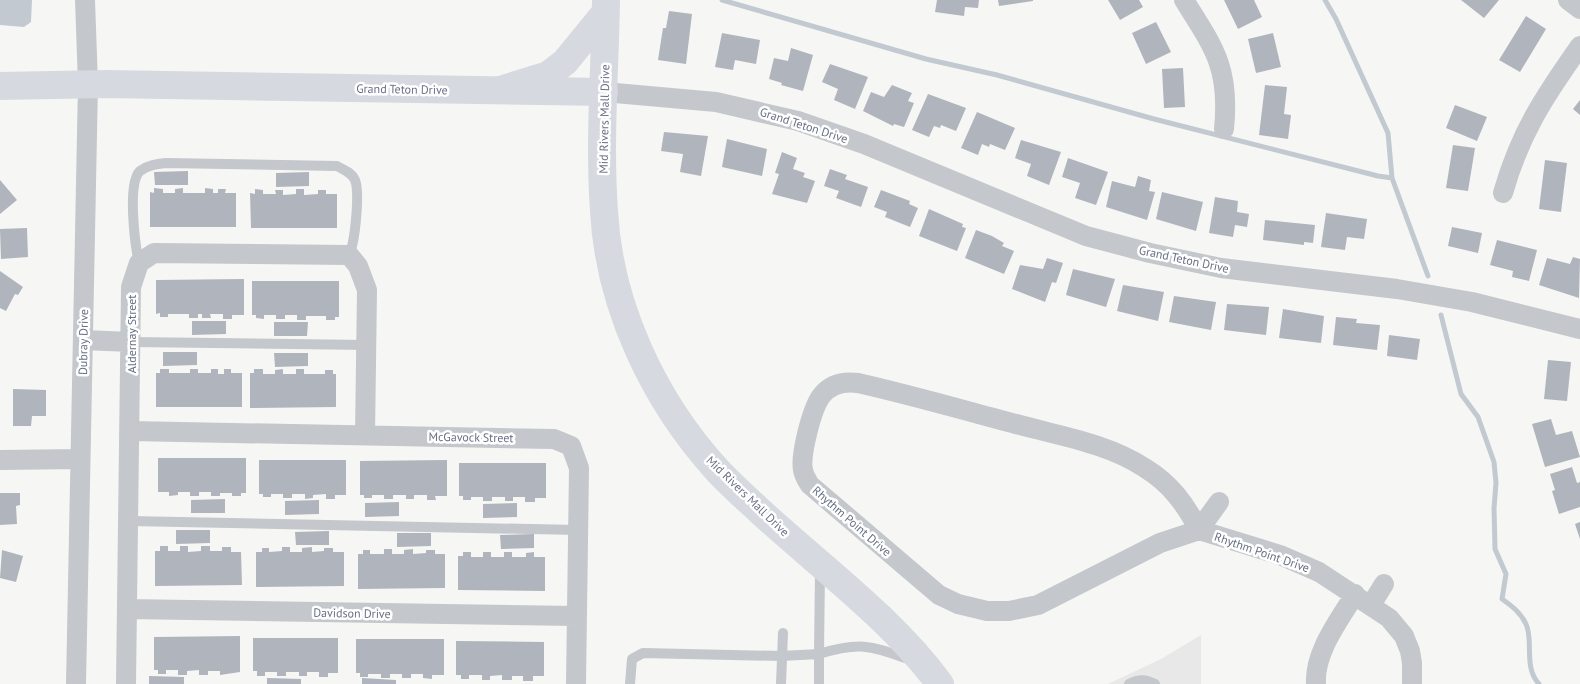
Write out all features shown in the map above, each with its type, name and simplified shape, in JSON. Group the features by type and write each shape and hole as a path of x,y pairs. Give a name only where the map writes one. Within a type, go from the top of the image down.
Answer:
{"main road":[{"path":"500,90 548,75 565,62 606,6"},
{"name":"Mid Rivers Mall Drive","path":"606,6 603,201 607,241 625,313 644,361 690,438 718,472 881,618 933,675"},
{"name":"Grand Teton Drive","path":"0,86 88,84 604,92"}],"street":[{"name":"Dubray Drive","path":"76,684 88,84 85,0"},
{"path":"1184,0 1214,48 1225,83 1224,129"},
{"path":"1568,0 1580,9"},
{"path":"1503,194 1513,158 1529,122 1580,46"},
{"name":"Grand Teton Drive","path":"604,92 716,102 798,121 864,144 1086,236 1150,254 1220,268 1397,289 1472,302 1580,329"},
{"path":"139,263 154,253 350,255 358,266 367,290 365,435"},
{"name":"Aldernay Street","path":"126,684 131,287 139,263"},
{"path":"83,340 131,342"},
{"name":"Rhythm Point Drive","path":"1199,530 1186,505 1175,491 1148,469 1122,455 1087,443 858,383 836,384 821,396 815,408 803,455 803,471 810,484 924,582 958,604 987,611 1010,611 1038,605 1160,543 1199,530 1290,558 1319,572 1389,618 1404,636 1412,657 1412,684"},
{"name":"McGavock Street","path":"130,431 554,439 571,446 579,468 576,684"},
{"path":"0,460 80,459"},
{"path":"1199,530 1219,502"},
{"path":"1316,684 1318,663 1324,647 1363,600 1384,584"},
{"name":"Davidson Drive","path":"127,610 576,616"}],"lane":[{"path":"139,263 134,240 134,184 139,172 151,165 166,163 336,166 348,171 356,181 354,246 350,255"},
{"path":"131,342 367,345"},
{"path":"129,520 578,530"},
{"path":"818,684 820,564"},
{"path":"781,684 783,633"},
{"path":"630,684 632,659 643,653 782,656 819,654 840,647 862,645 933,675"},
{"path":"1129,684 1137,680 1147,680 1155,684"}],"shaded area":[{"path":"0,0 32,0 31,22 24,27 0,25"},
{"path":"1201,635 1201,684 1108,684 1161,659"}],"building":[{"path":"937,0 979,0 978,8 965,7 964,16 935,12"},
{"path":"998,0 1033,0 1033,1 999,6"},
{"path":"1108,0 1139,0 1143,7 1120,20"},
{"path":"1224,0 1254,0 1262,17 1238,29"},
{"path":"1461,0 1499,0 1484,18"},
{"path":"669,11 692,14 686,64 658,60 663,28 666,28"},
{"path":"1526,16 1546,29 1520,72 1499,60"},
{"path":"1156,22 1171,52 1146,64 1132,33"},
{"path":"722,33 760,40 756,64 735,60 733,70 715,67"},
{"path":"1273,33 1281,67 1256,73 1248,39"},
{"path":"791,48 813,55 803,91 781,85 782,83 769,79 774,58 788,61"},
{"path":"830,64 868,77 855,109 834,100 838,89 822,82"},
{"path":"1183,68 1185,107 1164,108 1162,69"},
{"path":"892,85 912,93 908,101 914,103 904,127 894,124 893,126 863,111 871,92 884,97"},
{"path":"1265,85 1287,87 1284,114 1291,115 1288,139 1259,135"},
{"path":"928,94 966,108 956,131 941,125 940,128 934,126 929,137 912,130"},
{"path":"1580,100 1580,115 1573,109"},
{"path":"1455,105 1487,117 1477,141 1446,128"},
{"path":"977,112 1015,128 1005,150 990,144 989,147 982,144 978,155 961,148"},
{"path":"664,132 708,136 701,176 680,172 683,154 661,151"},
{"path":"727,139 767,149 762,176 722,167"},
{"path":"1021,140 1061,152 1049,185 1027,176 1031,164 1015,158"},
{"path":"1453,145 1475,148 1468,191 1446,188"},
{"path":"782,152 797,158 793,169 805,173 803,177 815,181 807,203 772,194 779,174 775,173"},
{"path":"1068,158 1108,172 1096,205 1075,198 1080,183 1062,177"},
{"path":"1545,160 1567,163 1561,212 1539,209"},
{"path":"830,169 847,175 845,179 868,187 861,207 836,198 839,191 824,186"},
{"path":"188,171 188,185 155,185 154,172"},
{"path":"309,172 309,186 276,187 276,173"},
{"path":"1138,176 1151,180 1149,191 1155,192 1147,220 1106,207 1112,181 1135,187"},
{"path":"0,180 17,200 0,214"},
{"path":"154,188 163,189 163,193 175,193 175,189 183,188 183,193 205,193 205,188 213,189 213,193 218,193 218,189 226,189 225,193 236,193 236,227 150,227 150,192 154,193"},
{"path":"255,189 263,190 263,194 276,194 275,190 283,190 283,195 296,194 296,189 304,189 304,195 318,194 318,190 326,190 326,194 337,194 337,228 251,228 250,193 255,194"},
{"path":"881,190 910,201 909,204 918,208 910,227 885,217 887,212 874,207"},
{"path":"1162,192 1203,202 1196,231 1156,219"},
{"path":"1215,197 1238,201 1237,212 1249,214 1247,227 1235,225 1233,237 1209,233"},
{"path":"929,209 963,224 962,227 966,228 957,251 919,236"},
{"path":"1326,213 1367,219 1364,239 1347,237 1345,250 1321,247"},
{"path":"1265,220 1315,225 1313,243 1304,242 1304,245 1263,240"},
{"path":"1452,227 1482,233 1478,253 1448,246"},
{"path":"27,228 28,257 1,259 0,229"},
{"path":"976,230 992,236 1004,243 1002,246 1014,251 1004,274 965,258"},
{"path":"1497,240 1537,250 1529,281 1512,277 1513,271 1490,265"},
{"path":"1573,257 1580,259 1579,298 1539,285 1547,258 1570,264"},
{"path":"1047,258 1063,263 1056,283 1052,282 1045,302 1012,289 1020,265 1043,269"},
{"path":"1073,269 1115,279 1106,307 1066,295"},
{"path":"0,271 23,287 18,295 15,294 6,311 0,308"},
{"path":"244,279 244,315 232,315 232,319 223,319 223,314 210,314 211,318 202,318 202,314 198,314 198,318 189,318 189,314 168,314 168,317 160,317 160,313 156,314 156,280"},
{"path":"252,281 339,281 339,317 335,317 335,320 326,320 326,316 306,316 306,320 297,320 297,315 285,315 285,319 276,319 276,315 264,315 264,319 256,318 256,315 252,315"},
{"path":"1123,285 1164,292 1158,321 1117,311"},
{"path":"1174,296 1216,302 1211,330 1169,322"},
{"path":"1227,304 1269,307 1266,335 1224,330"},
{"path":"1283,309 1324,316 1321,343 1279,338"},
{"path":"1336,317 1357,319 1356,323 1380,325 1377,350 1333,345"},
{"path":"192,321 226,321 226,334 192,335"},
{"path":"274,322 308,322 307,336 274,336"},
{"path":"1389,335 1420,339 1417,360 1387,356"},
{"path":"163,352 197,352 197,365 163,366"},
{"path":"274,353 308,353 308,366 275,367"},
{"path":"1548,360 1571,362 1567,401 1544,399"},
{"path":"160,369 169,369 169,373 190,373 190,369 198,369 198,373 211,373 211,369 218,369 218,374 224,374 224,369 231,369 231,373 242,373 242,407 156,407 156,373 160,373"},
{"path":"254,369 263,369 263,374 275,374 275,370 283,369 283,374 296,374 296,369 304,369 304,374 325,374 325,370 333,370 333,374 336,374 336,407 250,408 250,373 254,373"},
{"path":"13,389 46,390 46,416 32,416 31,426 13,426"},
{"path":"1551,419 1556,435 1572,431 1580,457 1545,467 1532,424"},
{"path":"158,458 246,458 246,493 241,493 241,496 232,496 232,493 220,493 220,496 211,496 211,492 199,492 199,496 190,496 190,492 178,492 178,495 169,496 169,492 158,492"},
{"path":"259,460 346,460 346,495 335,495 335,499 326,499 326,494 313,495 313,498 305,499 305,494 292,494 292,498 283,498 283,494 271,494 271,497 263,497 263,494 259,494"},
{"path":"447,460 447,496 435,496 436,500 427,500 427,495 414,495 414,499 406,499 406,495 393,495 393,499 384,499 384,495 372,495 372,498 364,498 364,495 360,495 360,461"},
{"path":"459,463 546,463 546,498 535,498 535,502 525,502 525,497 513,497 513,501 505,501 505,497 492,497 492,501 483,501 483,497 471,497 471,500 463,500 463,496 459,496"},
{"path":"1572,467 1577,483 1580,482 1580,507 1559,514 1552,491 1555,490 1550,474"},
{"path":"0,493 20,493 20,505 16,506 17,524 0,525"},
{"path":"225,499 225,513 191,513 191,500"},
{"path":"319,500 319,514 285,515 285,501"},
{"path":"399,502 399,516 365,517 365,503"},
{"path":"517,503 517,517 483,518 483,504"},
{"path":"1580,522 1580,539 1575,524"},
{"path":"176,530 210,530 210,543 176,544"},
{"path":"329,531 329,545 296,545 295,532"},
{"path":"397,533 431,533 431,546 397,547"},
{"path":"534,534 534,548 501,549 500,535"},
{"path":"160,546 168,546 168,551 180,551 180,546 188,546 188,552 201,551 201,546 210,546 210,551 222,551 222,547 231,547 231,552 241,552 242,585 155,586 155,551 160,551"},
{"path":"282,547 290,547 290,552 302,552 302,548 312,547 312,552 324,551 324,548 333,548 333,552 344,552 344,586 256,587 256,552 262,552 262,548 269,548 269,552 282,551"},
{"path":"384,549 392,549 392,554 404,554 404,550 413,549 413,554 426,553 426,550 435,550 435,554 445,554 445,588 358,589 358,554 363,554 363,550 370,550 370,554 384,554"},
{"path":"2,550 23,556 16,582 0,578"},
{"path":"463,552 471,552 471,557 483,557 483,552 491,552 491,557 504,557 504,552 512,552 512,557 526,557 526,553 534,552 534,557 545,557 545,591 458,590 458,556 463,556"},
{"path":"240,636 240,672 220,675 220,671 208,671 208,675 199,675 199,670 187,671 187,675 178,675 178,670 166,670 166,674 158,674 158,670 154,670 154,637"},
{"path":"253,638 338,638 338,673 328,673 328,677 319,677 319,672 307,672 307,676 299,676 299,672 286,672 286,676 277,676 277,672 265,672 265,676 257,676 257,671 253,671"},
{"path":"356,639 444,639 444,675 432,675 432,679 423,678 423,674 411,674 411,678 402,678 402,674 390,674 390,678 381,678 381,674 368,674 368,677 360,677 360,673 356,673"},
{"path":"456,641 544,642 544,676 533,676 533,681 523,681 523,676 512,676 512,680 502,680 502,675 490,676 490,680 482,680 482,675 469,675 469,679 461,679 461,675 456,675"},
{"path":"149,676 184,677 184,684 149,684"},
{"path":"267,678 301,679 301,684 267,684"},
{"path":"362,678 396,680 396,684 362,684"}],"waterway":[{"path":"722,0 926,59 997,75 1154,119 1392,178"},
{"path":"1325,0 1336,19 1388,133 1392,178 1428,276"},
{"path":"1441,315 1461,394 1478,417 1494,462 1496,483 1494,508 1495,549 1506,574 1502,599 1522,616 1526,624 1531,670 1539,684"}]}
